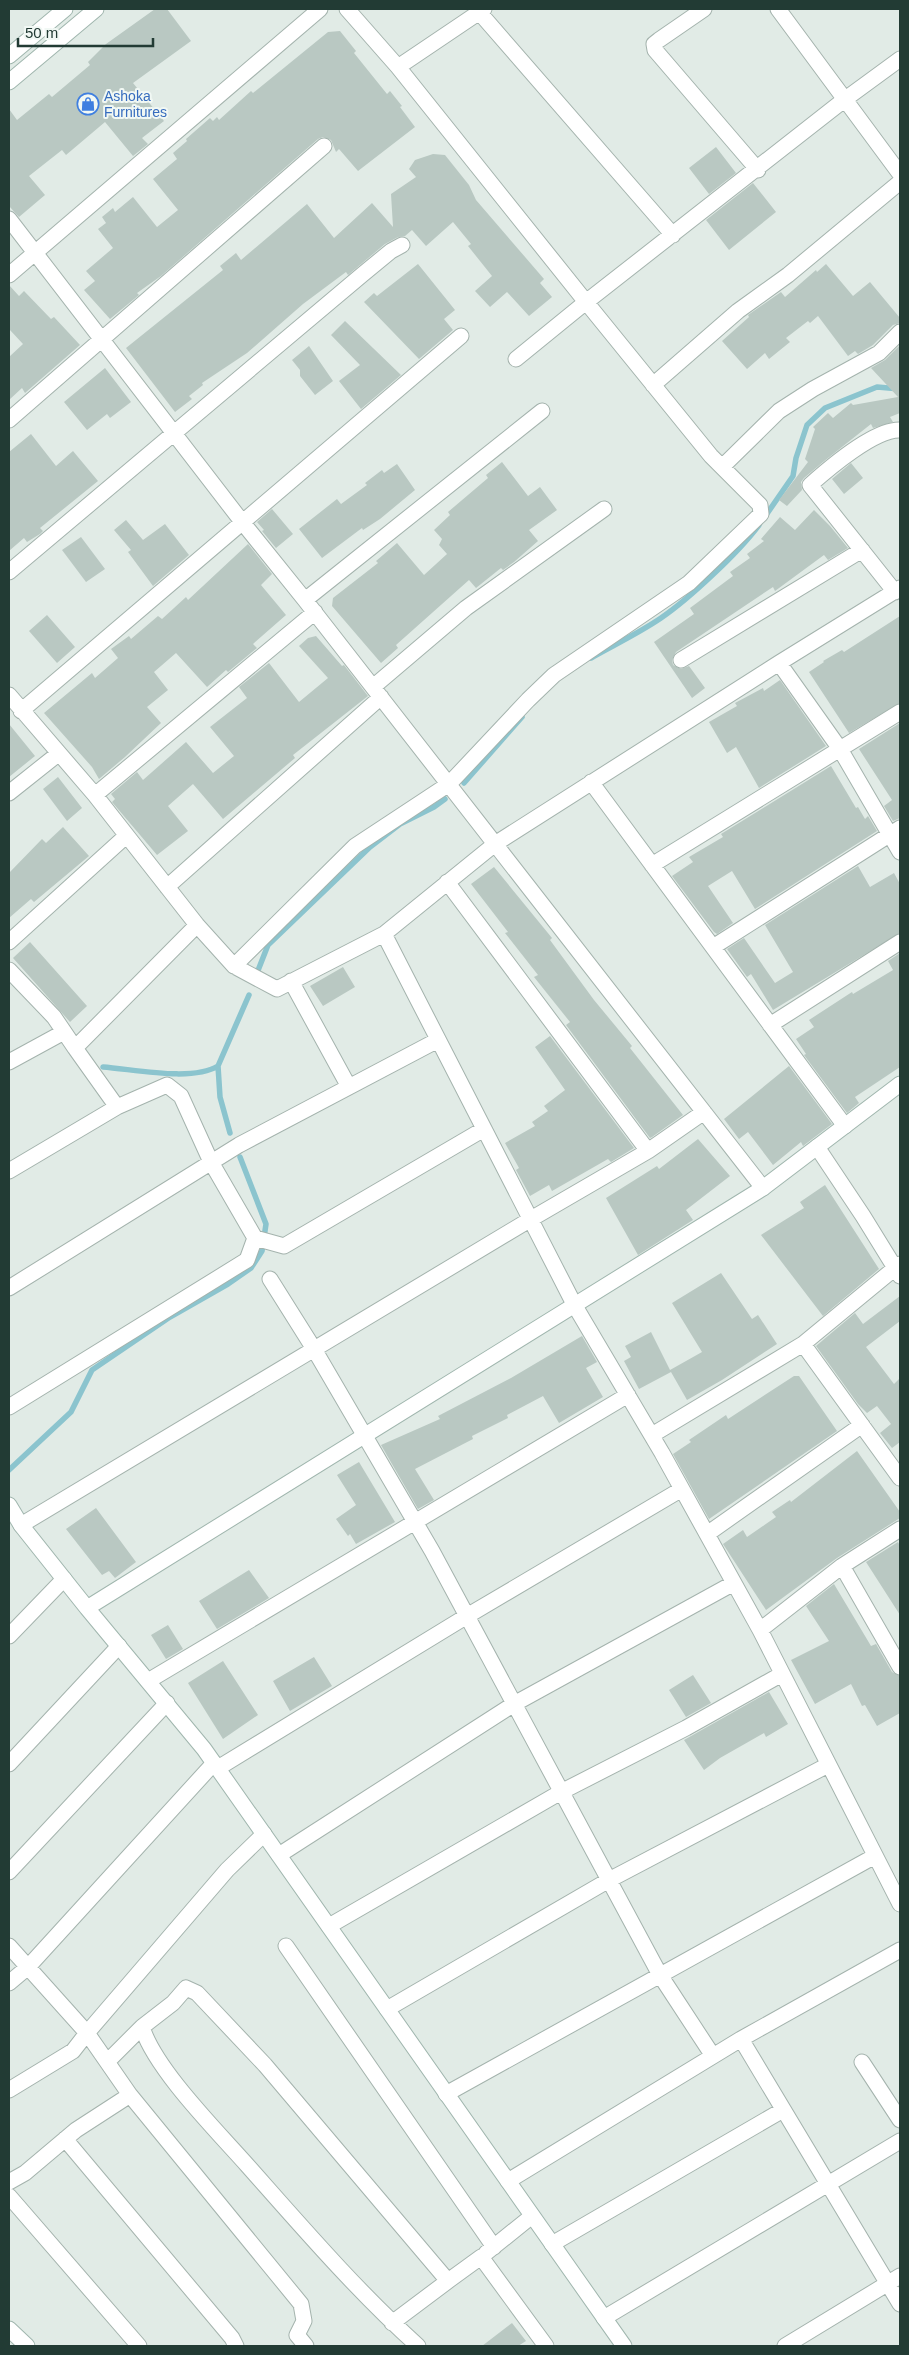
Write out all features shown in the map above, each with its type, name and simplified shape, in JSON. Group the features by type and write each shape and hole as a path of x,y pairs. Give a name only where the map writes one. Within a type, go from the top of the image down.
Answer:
{"street":[{"path":"9,56 65,9"},
{"path":"9,82 96,9"},
{"path":"9,275 320,9"},
{"path":"234,966 356,846 449,784 528,700 554,676 689,583 761,514 760,504 722,467 653,385 398,67 347,9"},
{"path":"704,9 654,44 655,50 758,170"},
{"path":"778,9 900,174"},
{"path":"398,67 482,11 673,235"},
{"path":"516,359 586,302 758,170 844,100 900,59"},
{"path":"9,420 324,146"},
{"path":"653,385 738,310 788,275 900,182"},
{"path":"9,219 243,523 310,606 763,1188"},
{"path":"9,572 363,274 391,251 402,245"},
{"path":"722,467 780,411 812,389 879,353 900,332"},
{"path":"21,711 461,336"},
{"path":"95,795 310,606 542,411"},
{"path":"9,695 95,795 197,925 234,966 277,989 384,934 495,844 779,662 898,590 862,550 810,485 837,460 874,439 900,430"},
{"path":"167,887 466,608 604,509"},
{"path":"681,660 862,550"},
{"path":"779,662 895,831 900,852"},
{"path":"652,865 900,712"},
{"path":"9,792 58,754"},
{"path":"591,782 845,1126"},
{"path":"713,947 895,831"},
{"path":"9,942 126,836"},
{"path":"447,882 648,1151"},
{"path":"74,1048 197,925"},
{"path":"384,934 576,1306 652,1435 760,1630 900,1904"},
{"path":"770,1025 900,942"},
{"path":"9,970 54,1017 117,1107"},
{"path":"291,981 349,1087"},
{"path":"9,1062 64,1032"},
{"path":"9,1288 239,1145 438,1040"},
{"path":"87,1608 576,1306 763,1188 900,1084"},
{"path":"9,1172 117,1107 167,1085 181,1096 211,1162 255,1238 284,1246 484,1129"},
{"path":"624,2346 216,1765 13,1515 314,1349 648,1151 704,1112"},
{"path":"652,1435 803,1344 899,1270 817,1147"},
{"path":"9,1407 247,1260 255,1238"},
{"path":"270,1279 314,1349 415,1521 660,1975 713,2056"},
{"path":"803,1344 900,1478"},
{"path":"148,1681 628,1395"},
{"path":"707,1534 862,1425"},
{"path":"9,1983 28,1967 216,1765 682,1489"},
{"path":"760,1630 842,1566 900,1529"},
{"path":"842,1566 900,1667"},
{"path":"9,1636 64,1579"},
{"path":"279,1855 514,1704 734,1583"},
{"path":"9,1764 120,1646"},
{"path":"329,1926 561,1792 686,1728 782,1674"},
{"path":"9,1872 167,1704"},
{"path":"387,2009 609,1880 828,1765"},
{"path":"9,2090 73,2051 227,1870 264,1834"},
{"path":"446,2094 875,1856"},
{"path":"9,1946 87,2033 130,2095 301,2304 304,2321 297,2335 306,2346"},
{"path":"286,1946 494,2247"},
{"path":"508,2181 741,2039 900,1950"},
{"path":"106,2062 142,2027 172,2004 186,1988 198,1993 266,2065 448,2281"},
{"path":"142,2027 145,2038 171,2077 208,2122 340,2269 392,2323 418,2346"},
{"path":"741,2039 828,2185 894,2280 900,2304"},
{"path":"862,2062 900,2120"},
{"path":"9,2182 25,2173 65,2139 130,2095"},
{"path":"552,2244 783,2110"},
{"path":"65,2139 232,2338 236,2346"},
{"path":"604,2318 900,2141"},
{"path":"9,2196 139,2346"},
{"path":"392,2323 481,2257 532,2216"},
{"path":"481,2257 546,2346"},
{"path":"785,2346 894,2280"},
{"path":"9,2329 27,2346"}],"building":[{"path":"155,9 167,9 191,41 133,83 164,121 142,138 148,144 133,156 105,122 66,155 62,150 29,176 45,195 19,217 9,206 9,109 17,120 49,94 52,97 90,65 88,62 106,44"},
{"path":"340,31 356,51 354,53 387,94 390,91 402,106 400,107 415,127 358,171 339,149 336,152 331,140 323,137 318,139 161,276 137,293 139,295 110,319 84,290 95,281 86,271 113,248 98,229 106,223 102,217 113,208 115,212 133,197 157,227 178,210 153,179 177,159 173,153 187,141 186,139 210,118 213,121 217,117 219,120 251,91 253,93 328,32"},
{"path":"716,147 736,173 709,194 689,168"},
{"path":"433,154 445,155 469,185 476,200 544,279 540,283 552,297 529,316 507,292 490,307 475,291 492,276 468,246 471,244 453,222 426,246 412,230 405,236 398,237 385,244 348,275 346,272 303,304 247,353 202,383 203,385 189,396 192,399 175,412 126,348 223,270 220,266 236,253 241,260 307,204 334,238 372,203 393,227 391,194 416,177 409,169 415,160"},
{"path":"753,183 776,212 729,250 706,220"},
{"path":"418,264 455,310 444,319 453,330 419,359 364,302 374,293 377,296"},
{"path":"826,264 853,296 870,282 900,318 900,323 893,325 873,345 858,354 855,351 848,356 818,316 810,323 808,321 786,338 790,342 769,359 765,353 747,369 722,341 749,317 748,315 781,292 785,297 816,270 817,272"},
{"path":"9,285 19,296 24,291 51,319 54,317 80,345 25,393 22,388 9,400 9,357 23,344 9,329"},
{"path":"345,321 401,375 361,409 339,381 360,365 331,335"},
{"path":"900,345 900,413 890,417 893,422 873,428 871,424 823,462 804,478 801,482 802,490 787,506 779,500 808,462 805,459 815,429 813,427 828,413 833,418 851,403 853,405 898,397 871,368 885,360"},
{"path":"309,346 333,381 315,395 300,376 300,370 292,360"},
{"path":"105,368 131,402 110,418 107,414 87,430 64,402"},
{"path":"31,434 56,466 73,451 98,481 40,528 43,531 40,534 27,542 24,538 9,551 9,452"},
{"path":"502,462 528,496 540,487 557,510 529,530 538,541 514,562 503,570 501,568 476,588 469,580 396,645 398,648 381,663 332,606 333,598 378,563 376,561 397,543 424,575 447,554 439,545 442,539 434,530 450,515 448,512 488,478 486,475"},
{"path":"851,463 863,478 844,494 832,479"},
{"path":"397,464 415,490 380,519 363,530 362,528 322,558 299,529 337,499 341,504 367,485 365,483 382,470 384,473"},
{"path":"272,509 293,534 276,548 257,522"},
{"path":"814,510 848,548 828,560 824,555 775,591 773,587 676,652 672,660 673,665 681,669 689,666 705,688 692,698 654,642 694,614 690,608 733,576 730,572 750,558 747,554 764,541 761,539 780,517 795,530"},
{"path":"126,520 143,540 165,524 189,555 153,586 128,552 131,550 114,530"},
{"path":"81,537 105,569 86,582 62,550"},
{"path":"248,544 272,574 261,585 286,615 253,644 257,648 228,672 226,670 207,687 176,653 154,672 168,690 147,707 161,723 99,779 92,767 44,713 92,673 95,678 118,658 111,649 129,636 131,639 158,616 162,619 186,597 188,600"},
{"path":"47,615 75,647 57,663 29,631"},
{"path":"900,616 900,703 849,733 809,672 823,661 842,650 844,652"},
{"path":"316,636 342,666 344,665 368,696 293,755 295,758 223,819 193,784 168,806 188,831 157,855 112,802 115,799 111,794 137,772 143,780 186,742 213,773 234,756 210,727 247,698 239,687 269,663 299,702 328,678 299,646 308,638"},
{"path":"780,680 826,746 759,788 736,747 727,753 709,722 737,706 735,703 763,688 764,691"},
{"path":"900,723 900,818 893,821 884,806 892,800 859,749"},
{"path":"9,724 35,756 9,777"},
{"path":"831,766 856,808 858,807 865,819 868,816 877,831 755,909 732,871 708,886 733,923 717,934 714,932 672,876 693,862 689,857 723,837 721,834"},
{"path":"58,777 82,808 67,821 43,789"},
{"path":"63,827 89,856 34,902 31,899 9,918 9,873 42,839 46,843"},
{"path":"858,866 870,887 894,873 900,884 900,933 773,1010 751,974 747,977 727,949 744,938 775,983 793,972 765,925"},
{"path":"494,867 552,938 550,940 594,1000 632,1046 630,1048 683,1115 652,1137 650,1138 566,1025 570,1022 534,977 538,975 505,933 508,932 471,884"},
{"path":"30,942 87,1006 70,1022 13,958"},
{"path":"900,953 900,1067 855,1097 859,1103 847,1113 804,1055 806,1054 796,1039 814,1027 809,1020 852,992 853,994 893,970 888,961"},
{"path":"343,967 355,987 323,1006 310,986"},
{"path":"550,1036 634,1148 611,1162 608,1159 552,1191 549,1185 530,1196 516,1170 519,1168 505,1143 535,1126 532,1122 548,1111 544,1106 565,1090 535,1047"},
{"path":"789,1066 832,1124 803,1146 801,1142 773,1165 748,1132 739,1139 724,1119"},
{"path":"698,1139 730,1176 686,1210 693,1220 638,1255 606,1198 657,1166 659,1169"},
{"path":"825,1185 879,1269 823,1316 761,1235 804,1208 800,1202"},
{"path":"721,1273 752,1319 758,1315 777,1344 722,1380 687,1400 671,1372 639,1389 624,1361 631,1357 625,1346 651,1332 670,1370 702,1352 672,1303"},
{"path":"900,1296 900,1321 866,1347 894,1384 900,1378 900,1442 892,1448 880,1433 891,1424 877,1406 867,1413 858,1404 816,1346 855,1313 863,1324"},
{"path":"582,1336 597,1362 586,1368 603,1397 559,1423 543,1396 507,1415 508,1418 472,1436 473,1439 415,1469 434,1500 418,1509 381,1445 440,1419 438,1416 511,1378"},
{"path":"794,1376 799,1376 837,1431 709,1519 673,1454 691,1442 689,1440 726,1415 728,1419"},
{"path":"857,1451 900,1512 900,1518 837,1558 766,1610 723,1544 743,1530 747,1537 776,1517 772,1512 790,1500 791,1502"},
{"path":"359,1462 395,1522 356,1544 350,1534 348,1536 336,1519 356,1505 337,1475"},
{"path":"96,1508 136,1562 115,1578 109,1571 102,1575 66,1529"},
{"path":"898,1542 900,1546 900,1615 866,1562"},
{"path":"249,1570 269,1598 217,1629 199,1601"},
{"path":"834,1584 871,1646 876,1644 892,1672 900,1676 900,1713 877,1726 865,1705 862,1706 851,1684 815,1704 791,1660 829,1641 806,1606"},
{"path":"168,1625 183,1649 166,1659 151,1635"},
{"path":"314,1657 332,1686 290,1711 273,1681"},
{"path":"223,1661 258,1715 223,1739 188,1683"},
{"path":"693,1675 711,1703 686,1717 669,1690"},
{"path":"769,1692 788,1724 766,1737 764,1733 720,1758 704,1770 684,1740"},
{"path":"512,2323 526,2341 518,2346 482,2346"}],"waterway":[{"path":"764,518 793,476 796,458 807,425 825,408 877,387 900,389"},
{"path":"591,658 644,629 673,609 726,561 759,525"},
{"path":"464,783 522,717"},
{"path":"257,973 268,945 370,847 400,824 434,807 445,799"},
{"path":"103,1067 178,1074 207,1071 218,1066 249,995"},
{"path":"218,1066 220,1097 230,1133"},
{"path":"9,1470 71,1412 92,1370 170,1317 228,1284 251,1268 262,1251 266,1224 240,1157"}],"place":[{"name":"Ashoka Furnitures","path":"88,104"}]}
